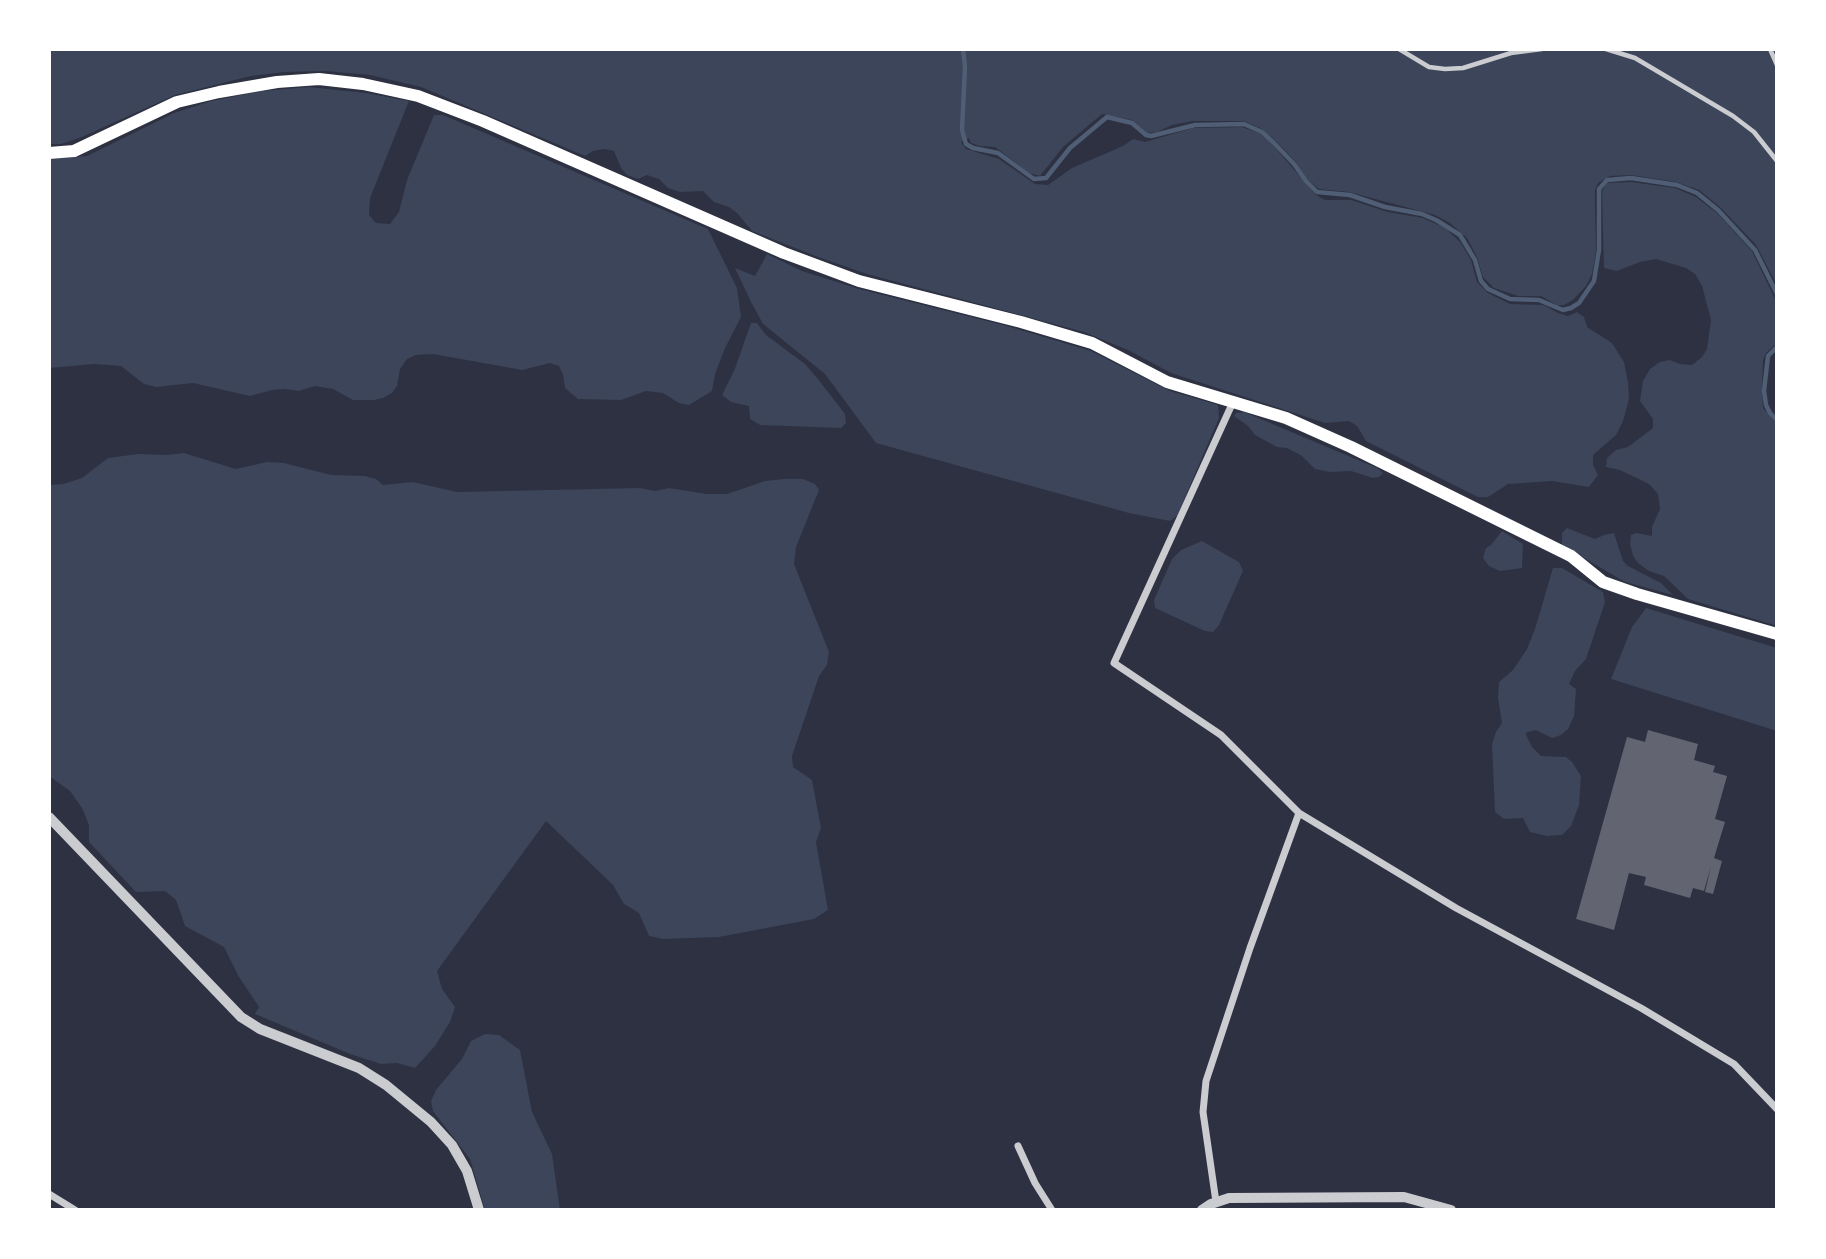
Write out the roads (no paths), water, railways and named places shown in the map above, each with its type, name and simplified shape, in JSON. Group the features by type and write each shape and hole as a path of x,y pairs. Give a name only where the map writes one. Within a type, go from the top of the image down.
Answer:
{"main road":[{"path":"49,153 74,152 177,102 277,82 319,79 418,96 483,121 784,253 859,281 1092,343 1167,382 1286,418 1351,447 1571,556 1603,582 1777,634"}],"street":[{"path":"1233,402 1114,663 1222,735 1299,813 1456,908 1641,1009 1734,1064 1777,1109"},
{"path":"1216,1202 1203,1112 1206,1081 1299,813"},
{"path":"49,817 241,1017 283,1039 359,1068 386,1085 431,1122 452,1145 467,1171 478,1210"},
{"path":"1018,1146 1035,1183 1052,1210"},
{"path":"49,1194 75,1210"},
{"path":"1202,1210 1229,1198 1404,1197 1451,1210"}],"lane":[{"path":"1399,49 1429,67 1445,69 1463,68 1511,53 1542,49"},
{"path":"1606,49 1635,58 1733,116 1754,132 1777,161"},
{"path":"1770,49 1777,65"}],"waterway":[{"path":"963,49 965,67 962,130 966,144 998,153 1034,179 1046,178 1070,148 1107,117 1132,123 1151,136 1195,125 1244,124 1262,132 1273,142 1317,192 1350,195 1436,220 1460,235 1475,260 1481,281 1488,289 1510,299 1539,300 1563,310 1579,303 1594,281 1599,250 1599,189 1607,180 1631,178 1677,185 1697,193 1718,210 1755,250 1777,294"},
{"path":"1777,347 1768,356 1764,391 1766,405 1777,420"}]}
